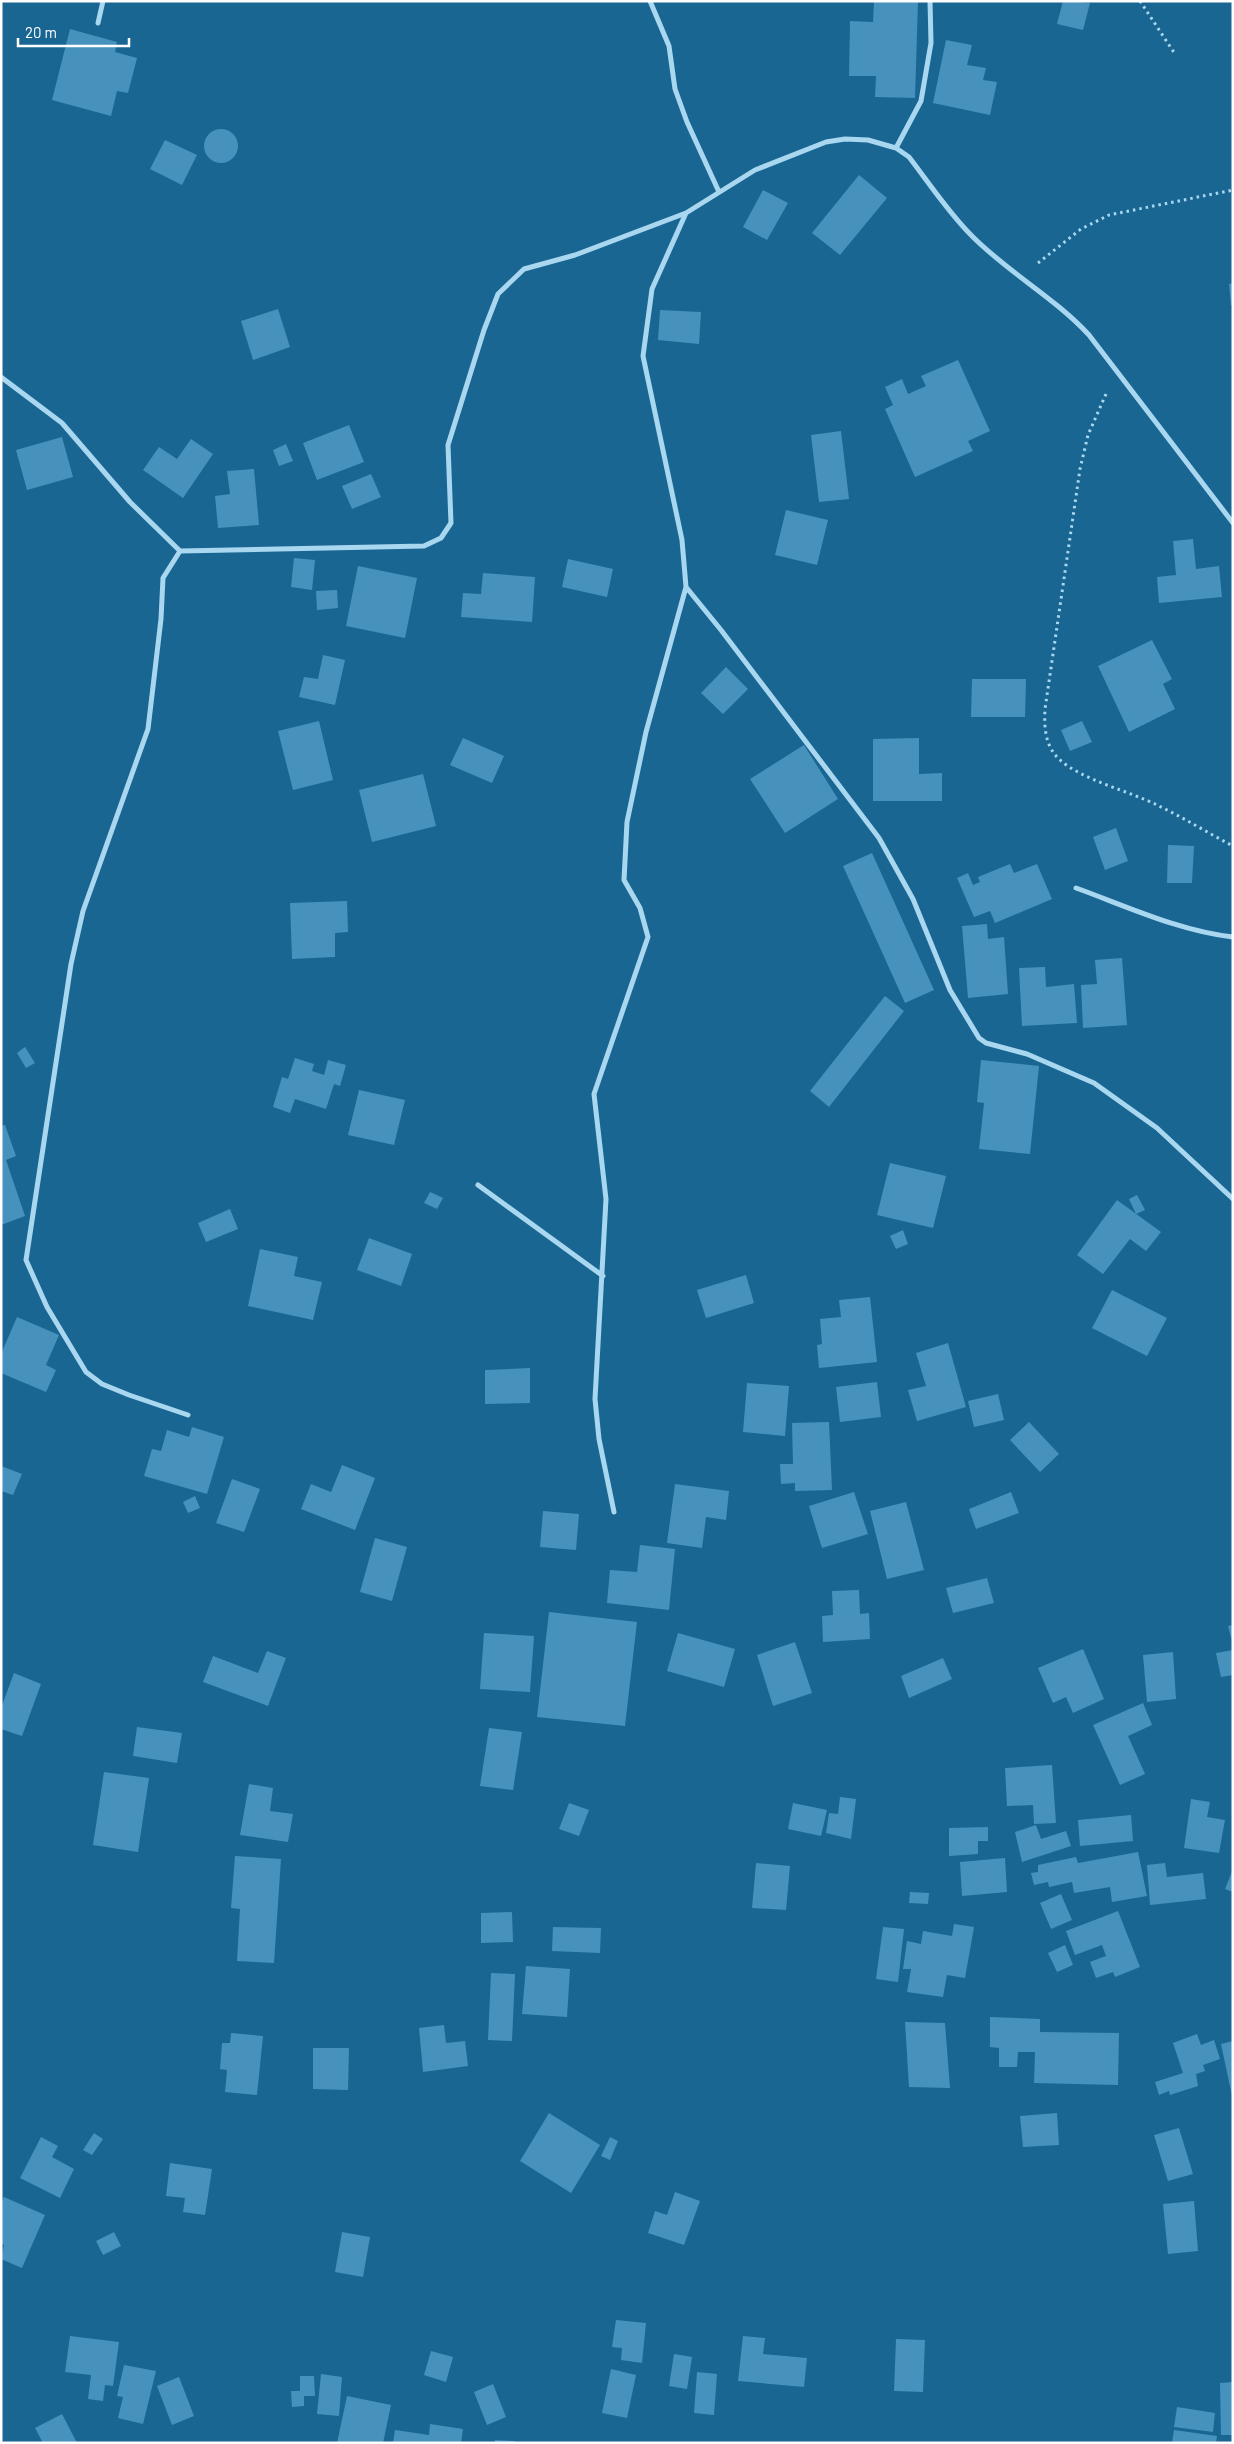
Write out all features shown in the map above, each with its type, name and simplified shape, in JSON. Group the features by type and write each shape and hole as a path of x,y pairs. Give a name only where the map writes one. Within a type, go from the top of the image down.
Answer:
{"street":[{"path":"98,23 102,1"},
{"path":"650,1 669,46 675,90 687,122 719,192"},
{"path":"896,148 921,101 931,42 930,1"},
{"path":"1,377 62,423 130,502 180,551 424,546 442,538 451,523 448,445 484,330 498,294 524,270 575,255 686,213 755,170 826,142 845,139 868,140 896,148 909,157 971,236 1021,279 1074,319 1119,372 1233,523"},
{"path":"614,1512 598,1440 595,1398 606,1199 594,1094 648,937 640,908 624,880 627,822 646,732 686,587 682,540 644,356 652,289 686,213"},
{"path":"180,551 163,578 161,619 148,729 83,911 71,964 26,1260 47,1307 86,1372 102,1384 188,1414"},
{"path":"686,587 727,637 879,838 913,899 950,990 979,1038 986,1043 1027,1054 1094,1083 1157,1128 1233,1199"},
{"path":"1076,888 1152,916 1192,928 1233,936"},
{"path":"478,1185 603,1276"}],"path":[{"path":"1140,1 1175,54"},
{"path":"1021,279 1040,260 1080,229 1109,215 1233,190"},
{"path":"1119,372 1100,406 1088,436 1080,469 1045,710 1045,735 1059,760 1078,772 1158,805 1233,846"}],"building":[{"path":"874,1 918,1 915,98 875,97 876,76 849,76 850,21 873,22"},
{"path":"1063,1 1090,3 1083,30 1057,24"},
{"path":"70,29 117,42 115,52 137,58 128,93 117,91 111,116 52,100"},
{"path":"946,40 972,45 967,65 986,68 983,80 997,82 990,115 933,103"},
{"path":"221,129 228,130 233,134 237,139 237,153 233,158 228,162 221,163 214,162 209,158 205,153 204,146 205,139 209,134 214,130"},
{"path":"165,140 197,155 182,185 150,169"},
{"path":"859,175 887,198 840,255 812,233"},
{"path":"763,190 788,203 767,240 743,227"},
{"path":"1233,283 1233,305 1231,305 1229,284"},
{"path":"278,309 290,347 253,360 241,321"},
{"path":"660,310 701,312 699,344 658,340"},
{"path":"958,360 990,431 968,441 973,451 915,477 885,409 893,405 885,387 902,379 908,394 926,386 921,376"},
{"path":"349,425 364,462 317,480 303,443"},
{"path":"841,431 849,499 819,502 811,435"},
{"path":"62,437 73,477 27,490 16,450"},
{"path":"191,439 213,454 183,498 143,470 159,447 177,459"},
{"path":"286,444 293,461 279,466 273,450"},
{"path":"254,469 259,525 218,528 215,496 230,494 227,471"},
{"path":"371,474 381,497 352,509 342,486"},
{"path":"786,510 828,520 817,565 775,555"},
{"path":"1193,539 1196,569 1219,566 1222,597 1159,603 1157,577 1176,575 1173,541"},
{"path":"294,558 315,560 312,590 291,587"},
{"path":"568,559 613,569 607,597 562,587"},
{"path":"358,566 417,578 405,638 346,626"},
{"path":"483,573 535,577 532,622 461,617 463,593 481,594"},
{"path":"337,590 338,608 317,610 316,591"},
{"path":"1152,640 1172,679 1163,684 1175,709 1129,732 1098,666"},
{"path":"323,655 345,660 335,705 299,697 304,677 318,679"},
{"path":"726,667 748,689 723,714 701,693"},
{"path":"972,679 1026,679 1025,717 971,717"},
{"path":"319,721 333,780 293,790 278,731"},
{"path":"1082,721 1092,742 1070,751 1061,730"},
{"path":"463,738 504,756 492,783 450,765"},
{"path":"919,738 919,774 942,773 942,801 873,801 873,739"},
{"path":"804,745 838,799 785,833 750,779"},
{"path":"423,774 436,826 372,842 359,790"},
{"path":"1116,828 1128,861 1105,870 1093,837"},
{"path":"1168,845 1194,846 1192,883 1167,883"},
{"path":"872,853 934,990 905,1003 843,866"},
{"path":"1010,864 1014,873 1037,864 1052,899 995,923 990,911 974,917 957,878 968,873 973,885 980,882 978,877"},
{"path":"347,901 348,932 335,933 335,957 292,959 290,903"},
{"path":"987,924 988,939 1004,937 1008,994 968,998 962,926"},
{"path":"1122,958 1127,1025 1083,1028 1081,985 1097,984 1095,960"},
{"path":"1045,967 1046,987 1074,984 1077,1023 1022,1026 1019,968"},
{"path":"885,996 904,1011 829,1107 810,1091"},
{"path":"25,1047 35,1063 26,1068 17,1053"},
{"path":"295,1058 314,1064 312,1071 324,1075 328,1060 346,1065 340,1086 334,1084 326,1109 295,1099 290,1113 273,1107 282,1077 288,1079"},
{"path":"981,1060 1039,1066 1030,1154 979,1149 984,1103 977,1102"},
{"path":"359,1090 405,1100 394,1145 348,1135"},
{"path":"5,1125 16,1156 6,1160 25,1216 1,1225 1,1126"},
{"path":"890,1163 946,1176 933,1228 877,1215"},
{"path":"430,1192 443,1198 437,1209 424,1203"},
{"path":"1137,1195 1145,1210 1136,1214 1129,1199"},
{"path":"1117,1200 1161,1232 1146,1251 1130,1239 1103,1274 1077,1255"},
{"path":"230,1209 238,1229 206,1242 198,1223"},
{"path":"903,1230 908,1244 896,1249 890,1236"},
{"path":"369,1238 412,1254 401,1286 357,1270"},
{"path":"260,1249 298,1257 294,1276 322,1282 313,1320 248,1306"},
{"path":"746,1275 754,1303 706,1318 697,1290"},
{"path":"1112,1290 1167,1318 1147,1356 1092,1328"},
{"path":"870,1297 877,1362 819,1368 817,1345 822,1344 820,1319 841,1317 839,1300"},
{"path":"17,1317 59,1335 46,1365 56,1370 46,1392 1,1373 1,1354"},
{"path":"948,1343 966,1407 917,1421 908,1390 926,1386 916,1353"},
{"path":"530,1368 530,1403 485,1404 485,1370"},
{"path":"877,1382 881,1417 840,1422 836,1387"},
{"path":"747,1383 789,1386 785,1436 743,1432"},
{"path":"998,1394 1004,1420 974,1427 968,1401"},
{"path":"829,1422 832,1490 795,1491 795,1483 781,1484 780,1464 793,1464 792,1423"},
{"path":"1029,1422 1059,1454 1040,1472 1010,1440"},
{"path":"192,1427 224,1437 207,1494 144,1476 152,1449 161,1451 167,1430 189,1437"},
{"path":"342,1465 375,1478 355,1530 301,1509 311,1484 331,1492"},
{"path":"1,1466 22,1474 13,1495 1,1491"},
{"path":"232,1479 260,1489 244,1532 216,1523"},
{"path":"675,1484 729,1491 726,1520 706,1517 702,1548 667,1543"},
{"path":"854,1492 868,1534 822,1548 809,1506"},
{"path":"1011,1492 1019,1513 976,1529 969,1509"},
{"path":"195,1496 200,1508 188,1513 183,1502"},
{"path":"906,1502 924,1570 887,1579 870,1511"},
{"path":"543,1511 579,1514 576,1550 540,1547"},
{"path":"375,1538 407,1547 392,1601 360,1592"},
{"path":"640,1545 675,1549 669,1610 607,1603 610,1570 637,1572"},
{"path":"987,1578 994,1603 953,1613 946,1588"},
{"path":"859,1590 860,1614 869,1613 870,1639 823,1642 822,1616 833,1615 832,1591"},
{"path":"549,1612 637,1622 625,1726 537,1717"},
{"path":"1233,1625 1233,1641 1232,1641 1228,1626"},
{"path":"484,1633 534,1636 530,1692 480,1689"},
{"path":"678,1633 735,1649 724,1687 667,1671"},
{"path":"795,1642 812,1693 773,1706 757,1655"},
{"path":"1083,1649 1104,1699 1073,1713 1066,1697 1053,1703 1038,1668"},
{"path":"1233,1650 1233,1675 1221,1677 1216,1653"},
{"path":"267,1651 286,1658 268,1706 203,1682 213,1656 258,1673"},
{"path":"1173,1652 1176,1699 1147,1702 1143,1655"},
{"path":"943,1658 952,1679 909,1698 901,1676"},
{"path":"14,1673 41,1684 22,1736 1,1729 1,1708"},
{"path":"1143,1703 1152,1725 1128,1736 1145,1774 1120,1785 1093,1725"},
{"path":"137,1727 182,1733 177,1763 133,1756"},
{"path":"489,1728 522,1732 513,1790 480,1786"},
{"path":"1052,1765 1056,1823 1034,1824 1033,1805 1007,1806 1005,1768"},
{"path":"104,1772 149,1778 138,1852 93,1845"},
{"path":"249,1784 273,1788 270,1811 293,1814 288,1842 240,1835"},
{"path":"840,1797 856,1799 851,1839 826,1833 829,1813 838,1814"},
{"path":"1191,1799 1210,1802 1207,1817 1225,1820 1219,1853 1184,1848"},
{"path":"569,1803 589,1810 579,1836 559,1829"},
{"path":"793,1803 827,1810 821,1836 788,1829"},
{"path":"1131,1815 1133,1841 1080,1846 1078,1820"},
{"path":"1036,1825 1041,1839 1066,1831 1071,1846 1022,1862 1015,1832"},
{"path":"988,1827 988,1841 978,1841 978,1854 949,1856 949,1828"},
{"path":"1138,1852 1147,1896 1112,1902 1110,1887 1074,1893 1072,1882 1049,1887 1048,1882 1034,1885 1031,1873 1038,1872 1038,1865 1076,1857 1078,1863"},
{"path":"235,1856 281,1859 274,1963 237,1961 240,1909 231,1908"},
{"path":"1005,1858 1007,1892 962,1896 960,1862"},
{"path":"756,1863 790,1866 786,1910 752,1908"},
{"path":"1165,1863 1167,1877 1203,1873 1206,1899 1150,1905 1147,1865"},
{"path":"1233,1869 1233,1892 1225,1889"},
{"path":"910,1892 929,1893 928,1904 909,1903"},
{"path":"1061,1894 1072,1920 1051,1929 1040,1903"},
{"path":"1118,1911 1140,1967 1115,1977 1113,1972 1096,1978 1090,1962 1106,1956 1102,1945 1075,1955 1066,1931"},
{"path":"512,1912 513,1942 481,1943 481,1913"},
{"path":"954,1924 974,1927 965,1978 947,1975 943,1997 907,1992 911,1969 903,1969 907,1941 921,1944 923,1931 952,1936"},
{"path":"553,1927 601,1928 600,1953 552,1951"},
{"path":"883,1927 904,1929 898,1982 876,1979"},
{"path":"1065,1945 1073,1965 1057,1972 1048,1953"},
{"path":"526,1966 570,1969 567,2017 522,2014"},
{"path":"491,1973 515,1974 512,2041 488,2040"},
{"path":"990,2017 1040,2019 1040,2032 1119,2033 1118,2085 1034,2083 1035,2052 1018,2052 1017,2067 999,2067 999,2048 990,2047"},
{"path":"905,2022 945,2023 950,2088 909,2087"},
{"path":"444,2025 446,2043 465,2041 468,2066 423,2072 419,2028"},
{"path":"231,2033 263,2036 257,2095 225,2092 227,2070 220,2069 222,2043 230,2043"},
{"path":"1197,2034 1201,2045 1214,2040 1220,2059 1203,2065 1205,2071 1196,2074 1198,2086 1170,2095 1169,2091 1159,2095 1155,2082 1183,2073 1173,2043"},
{"path":"1233,2041 1233,2096 1232,2096 1221,2044"},
{"path":"313,2048 349,2048 348,2090 313,2089"},
{"path":"549,2113 600,2145 571,2193 520,2161"},
{"path":"1057,2113 1059,2145 1023,2147 1020,2116"},
{"path":"1179,2128 1193,2174 1168,2181 1154,2135"},
{"path":"94,2133 103,2139 92,2155 83,2150"},
{"path":"41,2137 58,2146 52,2157 74,2169 60,2198 20,2178"},
{"path":"610,2137 618,2141 610,2160 601,2156"},
{"path":"170,2163 212,2169 205,2215 183,2212 185,2198 166,2196"},
{"path":"675,2192 700,2201 684,2245 648,2233 655,2211 667,2215"},
{"path":"4,2197 45,2215 22,2268 1,2259 4,2245 1,2244 1,2204"},
{"path":"1194,2201 1198,2251 1168,2254 1163,2204"},
{"path":"114,2232 121,2246 103,2255 96,2241"},
{"path":"342,2232 370,2237 363,2277 335,2272"},
{"path":"616,2320 646,2323 642,2363 621,2360 622,2348 612,2347"},
{"path":"70,2336 119,2342 113,2386 105,2385 103,2401 88,2399 91,2375 65,2372"},
{"path":"743,2336 765,2338 763,2354 807,2358 804,2387 738,2381"},
{"path":"896,2339 925,2340 923,2392 894,2391"},
{"path":"431,2351 453,2357 446,2382 424,2375"},
{"path":"674,2354 692,2357 687,2389 669,2386"},
{"path":"124,2365 156,2371 143,2424 118,2418 123,2397 117,2396"},
{"path":"611,2369 636,2375 627,2418 602,2413"},
{"path":"697,2372 717,2374 714,2415 694,2413"},
{"path":"321,2374 342,2377 339,2416 317,2414"},
{"path":"300,2376 314,2376 315,2396 304,2396 304,2406 292,2407 291,2391 300,2391"},
{"path":"179,2377 194,2416 172,2425 157,2386"},
{"path":"1233,2382 1233,2435 1221,2435 1220,2383"},
{"path":"493,2384 506,2417 487,2425 474,2392"},
{"path":"347,2396 391,2405 383,2443 337,2443"},
{"path":"1177,2407 1215,2413 1213,2432 1174,2427"},
{"path":"62,2414 77,2443 43,2443 35,2428"},
{"path":"430,2424 463,2429 461,2443 393,2443 395,2430 429,2435"},
{"path":"1174,2430 1217,2436 1216,2443 1172,2443"},
{"path":"495,2440 515,2441 515,2443 495,2443"}]}
